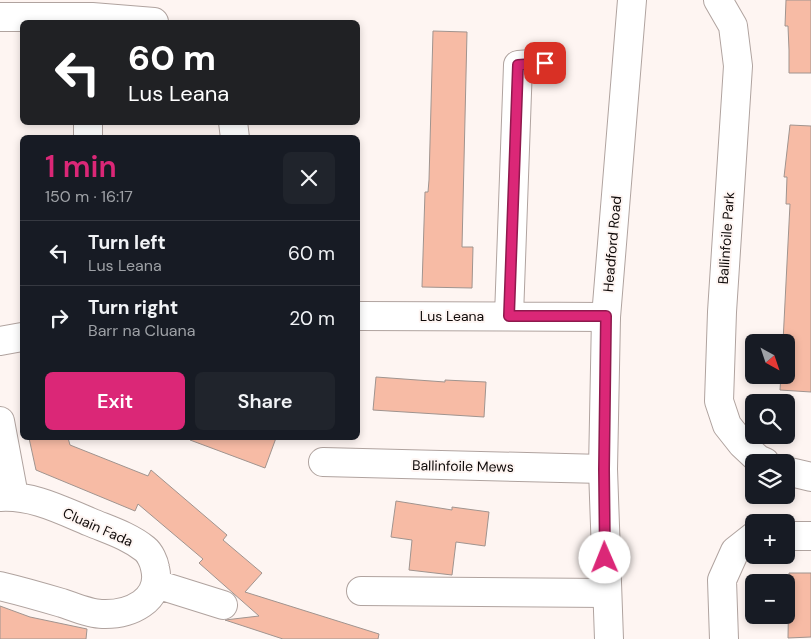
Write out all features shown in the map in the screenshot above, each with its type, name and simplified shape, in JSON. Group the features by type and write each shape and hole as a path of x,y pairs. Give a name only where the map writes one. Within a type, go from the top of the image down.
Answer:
{"street":[{"name":"Headford Road","path":"609,639 606,593 604,469 606,316 632,0"},
{"name":"Ballinfoile Park","path":"718,0 733,26 738,66 722,303 719,401 727,425 753,454"},
{"path":"0,17 92,20"},
{"path":"509,316 518,65 545,63"},
{"name":"Lus Leana","path":"360,316 606,316"},
{"path":"0,341 20,337"},
{"name":"Cluain Fada","path":"0,420 7,497 47,504 125,536 146,550 154,562 158,578 156,584"},
{"name":"Ballinfoile Mews","path":"323,462 604,469"},
{"path":"795,473 811,477"},
{"path":"795,536 811,536"},
{"path":"724,639 722,580 735,551 745,543"},
{"path":"0,586 100,614 122,614 137,608 154,592 156,584 223,605"},
{"path":"361,591 606,593"}],"building":[{"path":"786,0 811,0 811,73 789,73 788,26 785,26"},
{"path":"433,31 467,32 462,247 473,247 472,288 422,287 425,192 428,192 429,180"},
{"path":"790,125 811,126 811,392 780,390 780,384 795,384 795,334 783,334 790,204 786,204 787,177 784,177"},
{"path":"376,377 445,382 445,380 486,382 484,417 373,410"},
{"path":"29,440 69,440 70,445 148,476 151,470 227,535 223,540 262,573 245,592 379,634 378,639 283,639 225,620 259,616 199,563 203,559 138,504 135,511 36,470"},
{"path":"190,440 275,440 265,468"},
{"path":"396,501 452,510 452,507 489,512 485,546 456,542 452,575 409,570 412,540 391,537"},
{"path":"811,573 811,637 788,638 788,624 795,624 795,574 789,574"},
{"path":"0,606 30,617 87,629 86,639 0,639"}],"route":[{"path":"545,63 518,65 509,316 606,316 605,558"}]}
